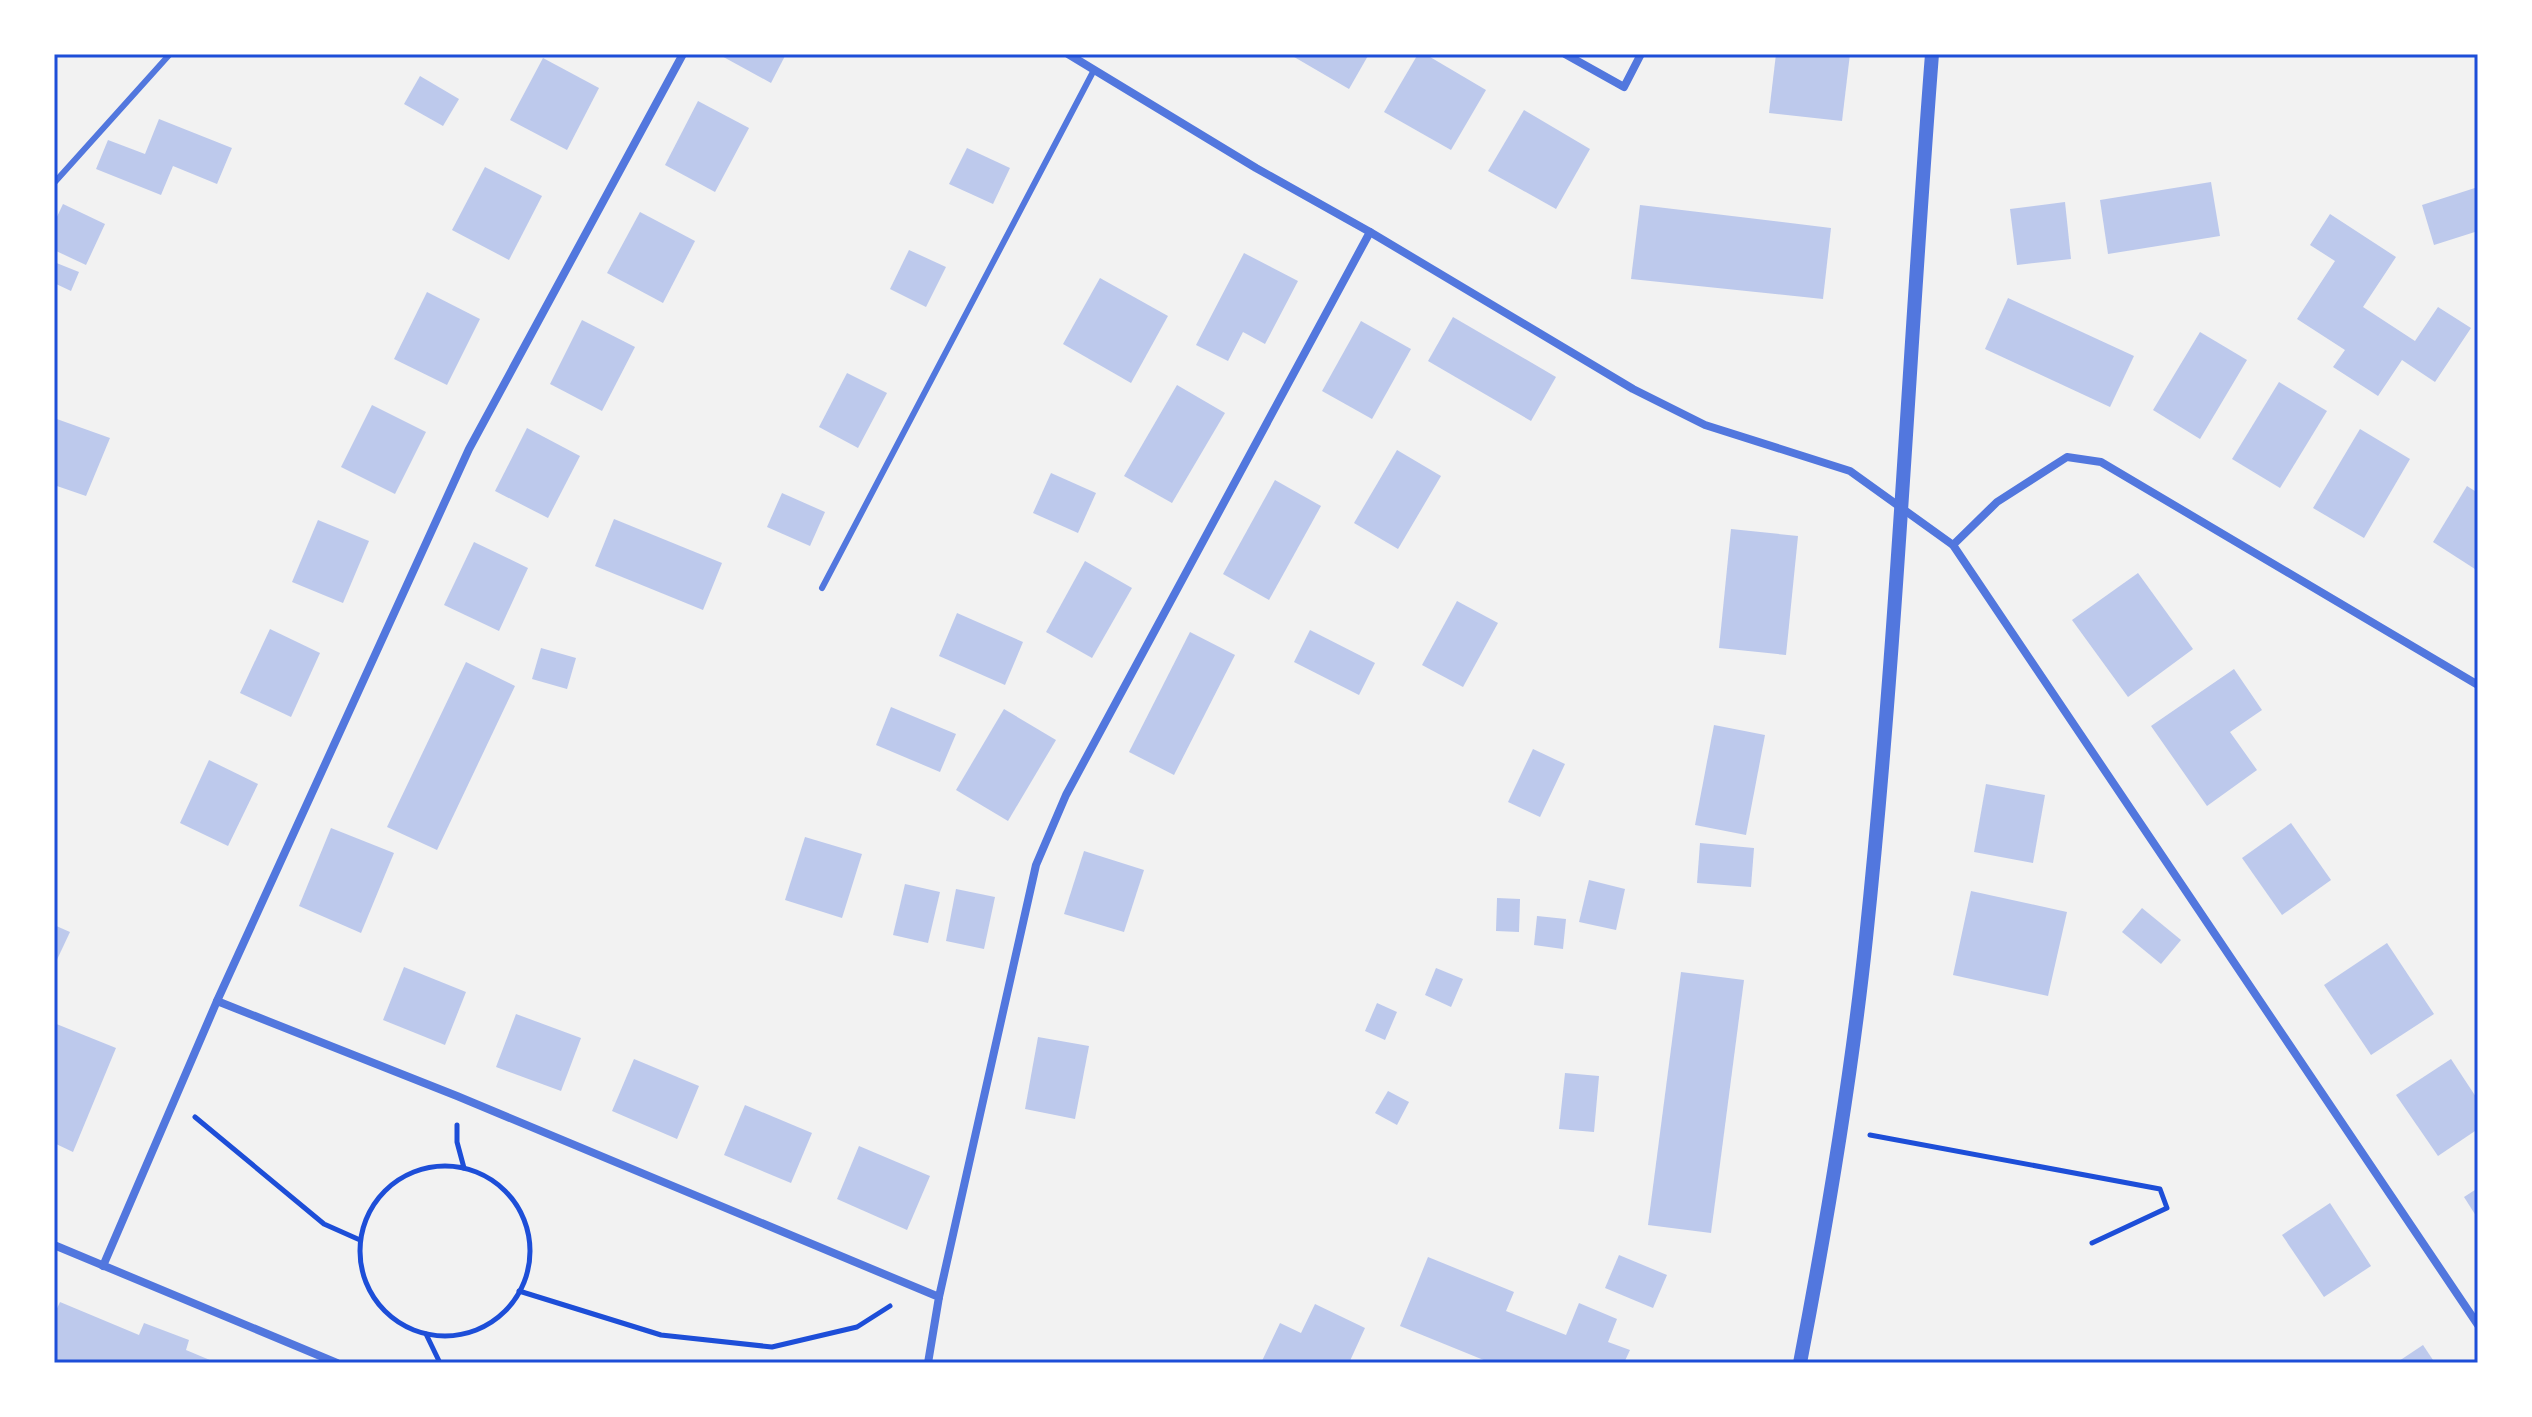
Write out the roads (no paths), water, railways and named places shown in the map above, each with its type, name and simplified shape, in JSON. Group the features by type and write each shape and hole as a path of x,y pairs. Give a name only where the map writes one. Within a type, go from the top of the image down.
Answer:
{"street":[{"path":"103,1266 217,1001 469,449 683,54"},
{"path":"1068,54 1633,389 1705,425 1850,471 1953,545 2478,1325"},
{"path":"1565,54 1624,87 1641,54"},
{"path":"1800,1363 1841,1130 1866,939 1932,54"},
{"path":"928,1363 939,1297 1036,865 1066,795 1370,232"},
{"path":"1953,545 1997,502 2067,457 2101,462 2478,685"},
{"path":"217,1001 457,1096 939,1297"},
{"path":"54,1245 337,1363"}],"lane":[{"path":"54,183 170,54"},
{"path":"822,588 1094,70"}]}
